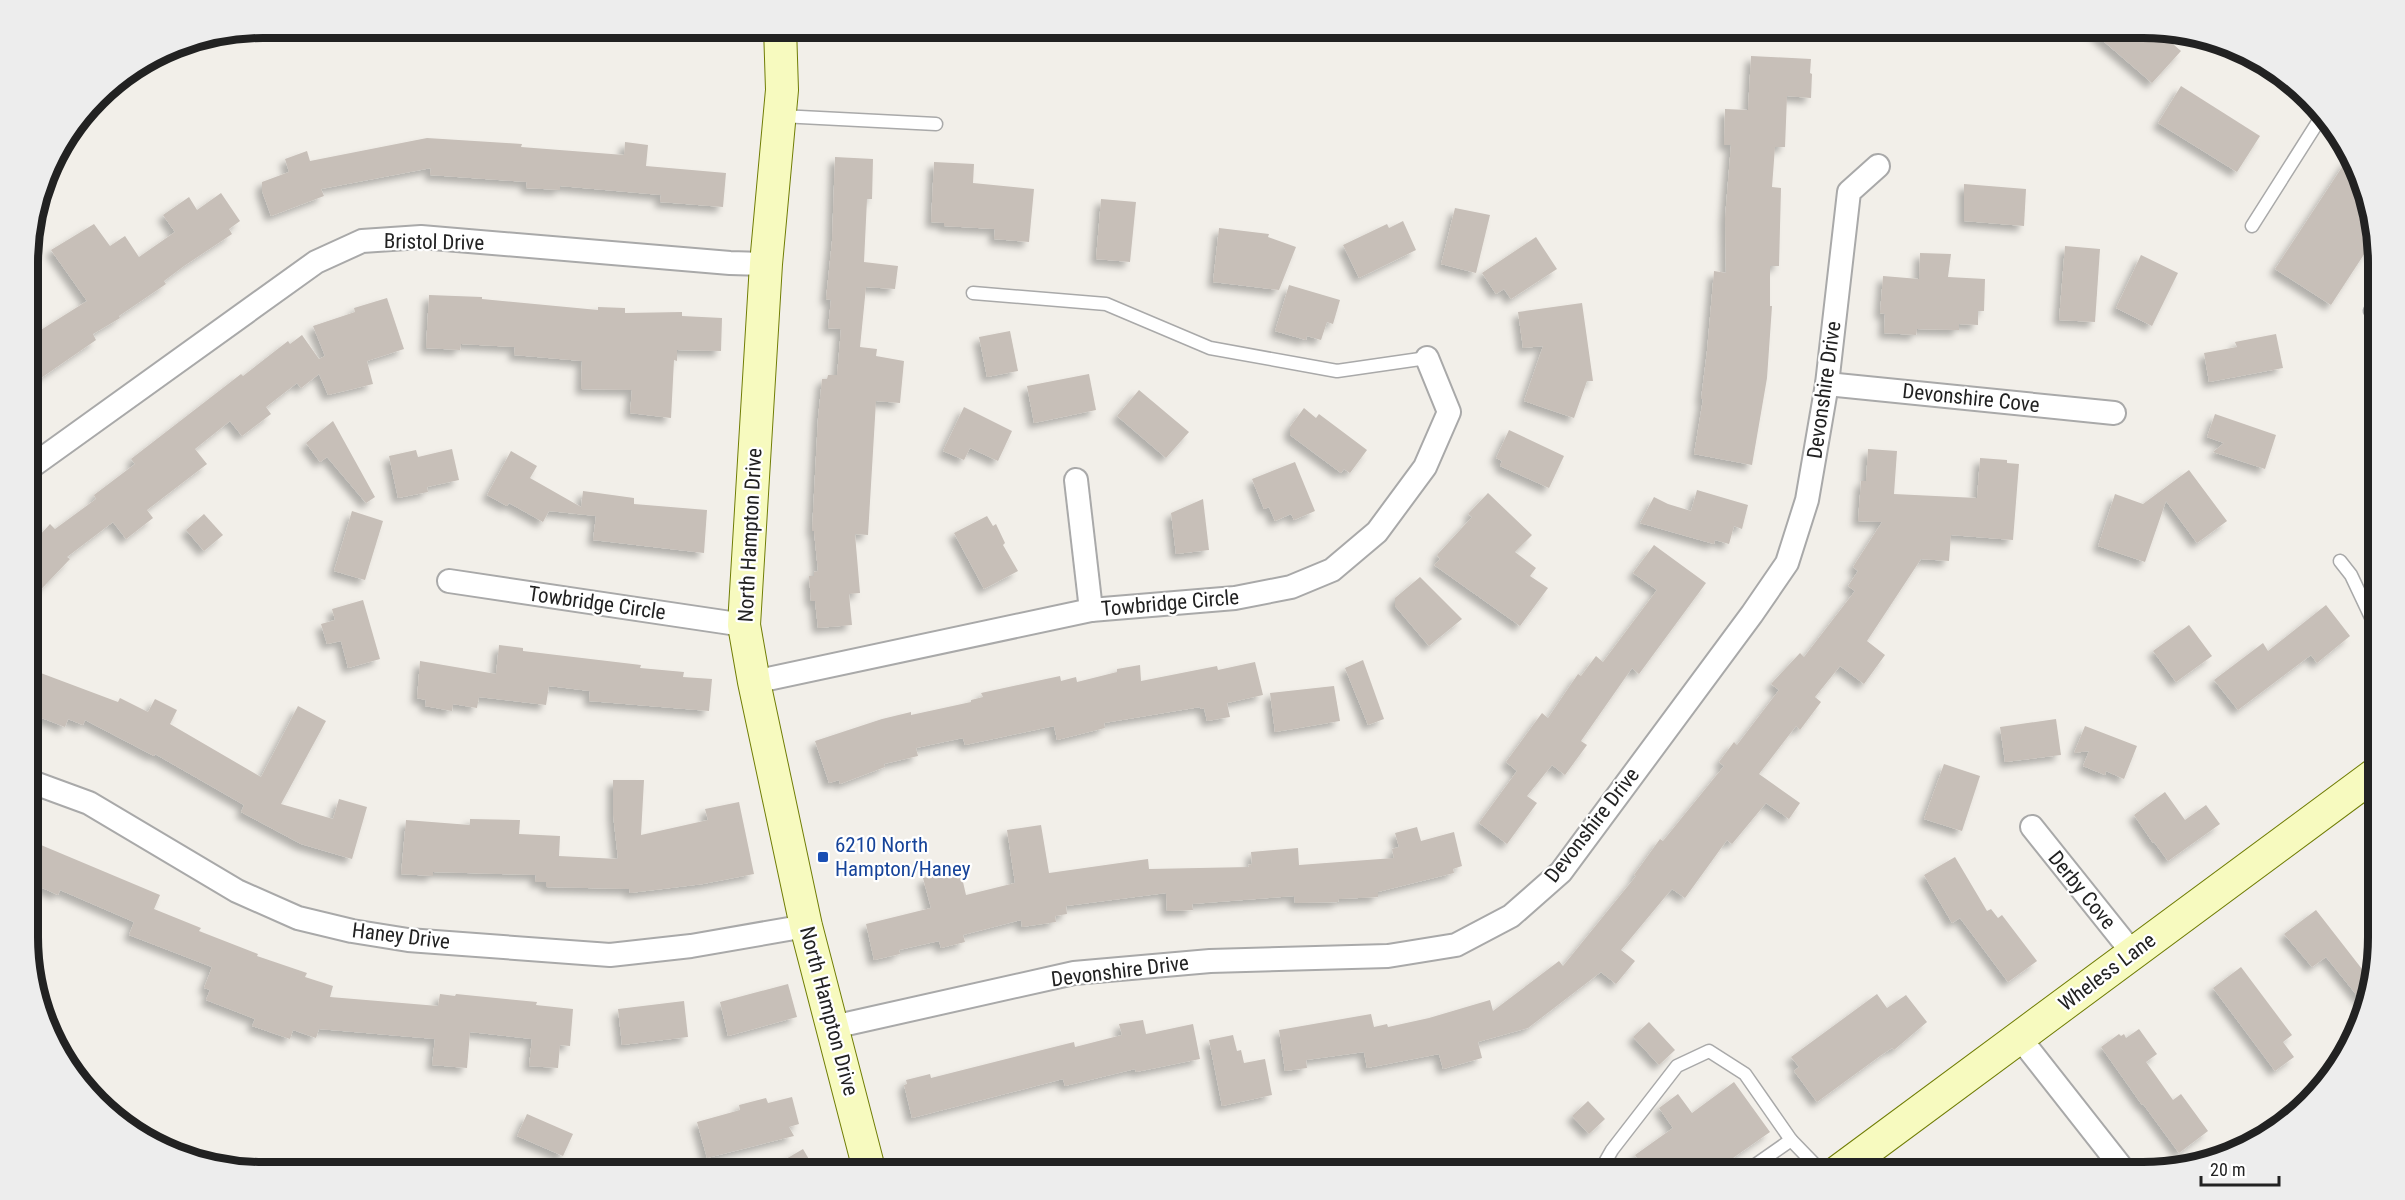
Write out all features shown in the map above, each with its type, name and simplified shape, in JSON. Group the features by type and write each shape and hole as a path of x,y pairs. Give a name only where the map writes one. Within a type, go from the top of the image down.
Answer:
{"street":[{"name":"North Hampton Drive","path":"780,38 782,90 766,264 744,625 806,926 867,1162"},
{"name":"Devonshire Drive","path":"833,1028 1074,974 1210,961 1388,956 1456,945 1511,916 1561,872 1752,614 1787,563 1807,500 1827,384 1849,192 1878,166"},
{"name":"Bristol Drive","path":"38,462 316,262 362,241 421,237 730,263 766,264"},
{"name":"Towbridge Circle","path":"754,682 1091,610 1235,598 1292,587 1332,570 1377,532 1425,467 1449,412 1426,358"},
{"name":"Devonshire Cove","path":"1827,384 2114,413"},
{"path":"1076,480 1091,610"},
{"name":"Towbridge Circle","path":"449,581 744,625"},
{"name":"Wheless Lane","path":"1851,1162 2368,779"},
{"name":"Haney Drive","path":"38,784 89,803 237,891 298,918 352,931 408,940 610,955 691,946 806,926"},
{"name":"Derby Cove","path":"2032,827 2132,952"},
{"path":"2019,1036 2117,1162"}],"lane":[{"path":"780,116 936,124"},
{"path":"2252,226 2318,122"},
{"path":"974,293 1106,304 1210,348 1337,371 1426,358"},
{"path":"2340,561 2351,575 2368,614"},
{"path":"1605,1162 1677,1066 1709,1051 1745,1074 1791,1140 1812,1162"},
{"path":"1760,1162 1791,1140"}],"building":[{"path":"2100,38 2167,39 2181,51 2152,83"},
{"path":"1751,56 1811,59 1810,73 1812,74 1811,98 1787,96 1785,147 1775,147 1772,187 1781,188 1779,266 1770,266 1770,306 1772,306 1767,378 1752,465 1694,454 1703,399 1701,399 1714,271 1726,273 1725,218 1731,145 1724,145 1725,109 1748,110"},
{"path":"2181,86 2260,136 2237,172 2158,123"},
{"path":"427,138 522,144 521,147 624,155 625,142 648,145 646,166 726,173 723,207 660,202 661,195 560,186 560,190 526,188 527,182 430,175 431,168 321,189 324,196 271,216 262,191 262,182 289,172 285,159 307,151 310,161"},
{"path":"835,157 873,159 872,199 867,199 864,262 898,266 895,289 866,287 860,347 877,349 876,356 904,361 900,403 876,401 868,535 855,534 860,593 849,594 852,625 818,628 815,601 811,601 809,576 814,576 814,572 818,571 814,531 812,531 818,418 822,379 827,379 828,375 837,375 841,329 828,328 831,300 826,299 832,241"},
{"path":"934,162 974,164 973,183 1034,189 1029,242 994,239 995,229 944,226 944,223 931,222"},
{"path":"2344,164 2360,204 2367,250 2331,305 2275,269"},
{"path":"1964,184 2026,189 2024,226 1964,221"},
{"path":"221,193 240,221 229,229 232,234 164,281 166,284 119,316 120,318 93,334 96,340 38,380 38,332 87,301 51,250 94,224 110,246 125,236 139,257 175,232 163,215 189,197 197,210"},
{"path":"1101,199 1136,202 1130,262 1096,259"},
{"path":"1455,208 1490,215 1476,273 1441,264"},
{"path":"1403,221 1416,250 1359,278 1343,245 1387,224 1389,228"},
{"path":"1219,228 1269,234 1268,237 1296,247 1279,290 1213,282"},
{"path":"1536,237 1557,269 1511,299 1504,289 1496,294 1482,273"},
{"path":"2065,246 2100,249 2095,322 2059,320"},
{"path":"1920,253 1951,254 1948,277 1985,279 1984,311 1978,311 1978,325 1959,324 1959,330 1917,329 1916,335 1884,333 1885,314 1880,313 1883,276 1919,279"},
{"path":"2141,255 2178,273 2152,326 2116,308"},
{"path":"1289,285 1340,300 1333,324 1327,322 1321,340 1307,336 1306,340 1275,331"},
{"path":"429,295 482,297 482,299 598,310 598,307 625,308 625,313 682,312 682,316 722,318 721,351 677,350 677,361 674,360 671,418 630,413 632,390 581,389 582,361 514,355 515,347 461,344 460,350 426,348"},
{"path":"387,298 404,349 367,361 373,384 328,395 319,374 301,388 297,383 266,407 271,414 242,436 230,421 195,449 207,464 147,510 153,518 126,539 113,522 67,557 70,559 38,593 38,537 50,524 55,529 96,499 94,495 135,464 131,459 241,374 243,376 288,341 290,344 302,335 319,359 325,356 313,326 355,312 354,308"},
{"path":"1582,303 1593,381 1587,381 1574,418 1524,401 1543,346 1523,348 1518,312"},
{"path":"1010,331 1018,371 987,377 979,337"},
{"path":"2276,334 2283,368 2209,382 2204,353 2237,347 2235,342"},
{"path":"1089,374 1096,410 1034,423 1027,386"},
{"path":"1139,390 1189,432 1166,458 1117,416"},
{"path":"964,407 1012,431 998,461 970,448 964,460 943,451"},
{"path":"1304,408 1316,418 1319,414 1367,450 1350,473 1344,469 1341,473 1290,435 1290,427"},
{"path":"2215,414 2276,435 2265,469 2213,452 2224,443 2207,437"},
{"path":"333,421 375,497 366,503 327,457 320,462 306,443"},
{"path":"1509,430 1564,456 1549,488 1500,466 1502,461 1496,458"},
{"path":"452,449 459,480 427,487 428,492 398,498 389,456 416,450 418,457"},
{"path":"1868,449 1897,451 1894,494 1977,498 1980,458 2007,460 2007,463 2019,464 2013,540 1951,535 1949,561 1921,559 1867,641 1885,655 1864,684 1840,666 1815,697 1821,702 1800,730 1796,726 1759,774 1800,803 1789,819 1766,803 1732,844 1727,840 1685,898 1672,889 1621,950 1635,961 1616,984 1601,972 1528,1028 1478,1042 1482,1058 1443,1069 1439,1054 1367,1068 1364,1052 1306,1060 1307,1068 1285,1071 1279,1030 1371,1014 1374,1027 1387,1024 1388,1027 1490,1000 1493,1011 1559,961 1563,966 1636,876 1634,875 1660,839 1663,841 1724,766 1719,762 1734,742 1737,745 1779,690 1771,684 1800,653 1804,657 1855,591 1848,586 1858,571 1853,567 1882,522 1858,521 1861,481 1866,481"},
{"path":"511,451 537,466 530,478 581,507 583,491 634,498 634,504 707,510 704,553 593,540 596,516 549,511 543,522 509,503 507,506 487,495"},
{"path":"1295,462 1315,511 1294,520 1291,514 1275,521 1269,507 1264,509 1252,479"},
{"path":"2189,470 2227,521 2197,543 2166,501 2145,562 2098,546 2115,494 2143,504"},
{"path":"1697,490 1748,505 1742,529 1734,526 1729,544 1715,540 1714,544 1640,523 1654,497 1691,511"},
{"path":"1488,493 1532,535 1515,552 1536,568 1530,576 1548,588 1520,626 1434,565 1440,559 1437,555 1472,517 1468,514"},
{"path":"1203,499 1209,550 1176,554 1171,513"},
{"path":"352,511 383,521 365,580 334,571"},
{"path":"204,514 223,535 204,551 186,530"},
{"path":"987,516 993,526 996,524 1005,543 1003,545 1018,571 984,589 954,533"},
{"path":"1654,545 1706,583 1639,674 1632,668 1581,741 1587,745 1565,775 1552,765 1527,796 1537,803 1507,844 1479,823 1517,771 1506,762 1542,713 1548,718 1578,674 1581,676 1596,656 1603,662 1657,590 1633,573"},
{"path":"1420,577 1462,619 1429,646 1395,606 1395,598"},
{"path":"363,600 380,659 348,668 341,641 327,644 321,624 335,620 332,609"},
{"path":"2326,605 2350,636 2317,663 2311,655 2238,710 2214,680 2263,643 2268,651"},
{"path":"2189,625 2212,656 2176,682 2153,651"},
{"path":"499,645 523,648 523,651 641,665 640,668 684,672 683,677 712,679 709,711 589,701 590,691 549,686 546,705 479,697 477,708 453,704 452,711 425,706 426,700 417,698 420,661 496,674"},
{"path":"1363,660 1384,719 1368,725 1345,668"},
{"path":"1255,662 1263,695 1227,703 1230,717 1207,721 1204,708 1200,707 1104,723 1105,728 1057,740 1054,726 965,745 963,738 916,748 918,756 884,764 885,767 840,784 839,780 829,783 815,741 882,719 971,702 971,700 983,697 981,693 1060,676 1061,681 1076,677 1077,682 1117,672 1117,669 1140,665 1141,681 1217,666 1218,670"},
{"path":"38,672 118,702 120,698 148,712 155,699 177,710 170,724 261,777 298,706 326,721 281,804 333,819 339,799 367,807 352,859 301,844 241,812 244,805 155,754 154,756 85,720 83,725 68,719 65,727 38,717"},
{"path":"1334,686 1340,721 1275,732 1270,693"},
{"path":"2056,719 2061,755 2005,762 2000,727"},
{"path":"2085,726 2137,746 2124,779 2106,771 2105,775 2083,766 2089,751 2074,753"},
{"path":"1944,764 1980,776 1962,831 1924,819"},
{"path":"613,780 644,780 641,835 708,820 705,809 739,802 754,874 703,884 630,893 629,889 546,887 546,882 535,882 536,875 433,872 433,876 401,874 406,820 470,825 470,819 520,820 519,834 560,836 559,856 618,859 613,814"},
{"path":"2165,792 2185,820 2206,805 2220,824 2168,861 2134,815"},
{"path":"1041,825 1049,873 1148,859 1149,869 1249,867 1248,865 1252,864 1251,852 1298,848 1299,865 1394,858 1392,849 1399,847 1395,833 1417,827 1421,841 1454,832 1462,866 1453,869 1454,873 1378,892 1378,897 1339,899 1338,902 1295,903 1294,896 1192,904 1193,910 1167,911 1166,893 1066,906 1067,914 1055,916 1056,922 1022,927 1021,920 963,935 965,942 941,948 939,941 899,950 900,954 874,960 866,924 931,908 923,878 960,869 966,895 1015,883 1007,830"},
{"path":"38,844 160,895 154,909 201,928 199,931 258,954 257,956 307,973 305,977 333,986 330,997 438,1006 440,994 455,996 456,994 537,1002 536,1005 573,1009 570,1046 560,1045 558,1068 529,1066 532,1039 470,1032 467,1068 432,1065 435,1039 319,1029 316,1038 293,1030 290,1039 252,1026 255,1019 206,1000 210,990 204,988 212,967 129,935 134,922 60,890 58,895 38,886"},
{"path":"1955,857 1987,911 1991,909 1998,918 2002,915 2037,961 2008,982 1960,918 1952,923 1924,875"},
{"path":"2316,910 2365,973 2359,998 2326,957 2312,967 2284,934"},
{"path":"2241,967 2292,1035 2283,1042 2294,1057 2275,1071 2213,988"},
{"path":"788,984 797,1017 728,1036 720,1002"},
{"path":"1877,994 1887,1008 1906,995 1927,1022 1894,1050 1892,1048 1880,1056 1817,1102 1794,1071 1799,1067 1791,1057"},
{"path":"684,1001 688,1037 622,1045 618,1009"},
{"path":"1143,1020 1146,1034 1193,1024 1200,1059 1136,1072 1135,1069 1065,1086 1063,1079 912,1118 904,1085 907,1084 906,1080 930,1074 931,1078 1074,1042 1075,1047 1122,1035 1119,1024"},
{"path":"1649,1022 1675,1050 1659,1065 1633,1037"},
{"path":"2139,1029 2157,1054 2146,1062 2173,1100 2181,1094 2208,1131 2179,1153 2101,1047 2119,1034 2121,1036 2124,1034 2126,1038"},
{"path":"1233,1035 1237,1051 1241,1050 1244,1063 1265,1059 1272,1095 1222,1106 1209,1040"},
{"path":"1734,1082 1770,1132 1733,1158 1736,1162 1640,1162 1635,1155 1673,1128 1659,1108 1678,1094 1692,1113"},
{"path":"792,1097 799,1124 789,1127 794,1136 707,1158 697,1122 740,1110 739,1105 766,1098 768,1103"},
{"path":"1588,1101 1605,1119 1589,1134 1572,1116"},
{"path":"527,1114 573,1134 563,1156 517,1136"},
{"path":"803,1149 811,1162 781,1162"}],"place":[{"name":"6210 North Hampton/Haney","path":"823,857"}]}
